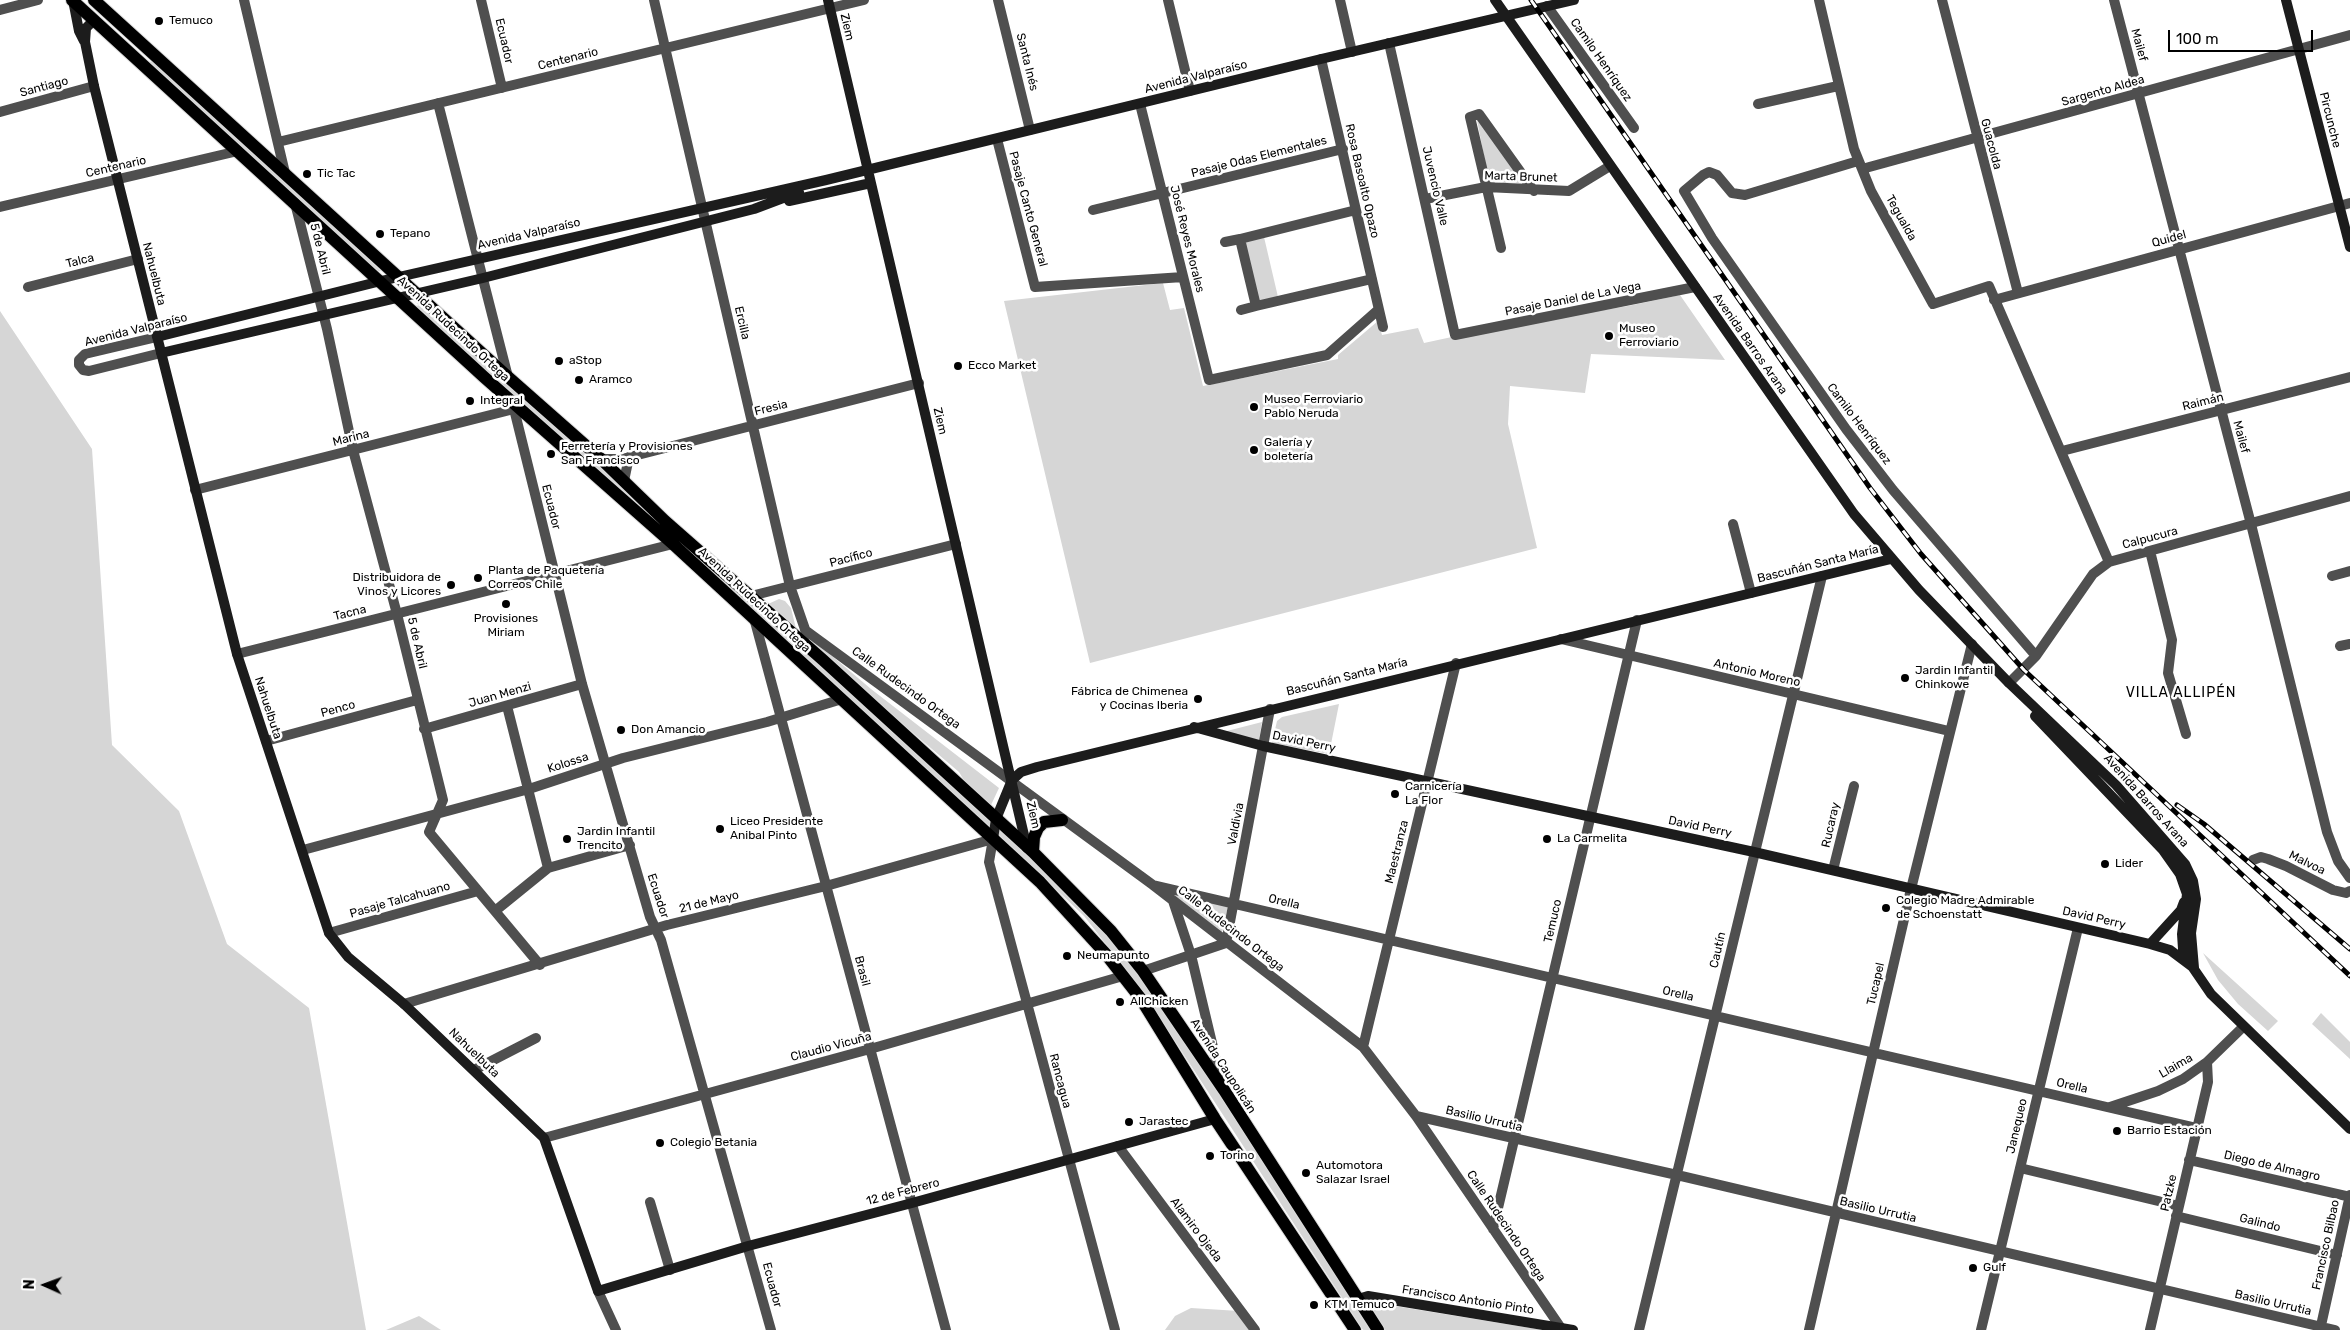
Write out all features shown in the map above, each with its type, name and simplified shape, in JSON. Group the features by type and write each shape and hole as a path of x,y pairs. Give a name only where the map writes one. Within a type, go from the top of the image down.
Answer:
{"main road":[{"name":"Avenida Rudecindo Ortega","path":"73,0 399,297 517,410 673,544 993,839"},
{"name":"Avenida Rudecindo Ortega","path":"94,0 996,819"},
{"name":"Avenida Caupolicán","path":"996,819 1030,850 1111,931 1143,970 1224,1090 1281,1182 1378,1330"},
{"path":"1030,850 1038,828 1044,822 1062,820"},
{"path":"993,839 1040,882 1105,953 1141,999 1215,1119 1356,1328"},
{"path":"1105,953 1130,968 1143,970"},
{"path":"1215,1119 1240,1124 1256,1141"},
{"path":"1264,1192 1281,1182"}],"street":[{"path":"0,10 37,0"},
{"name":"Nahuelbuta","path":"73,0 79,31 85,42 94,86 237,654 329,932 348,957 404,1004 544,1138 598,1291"},
{"path":"244,0 285,173"},
{"name":"Ecuador","path":"481,0 502,88"},
{"name":"Ercilla","path":"654,0 790,586 811,650"},
{"name":"Centenario","path":"278,142 665,48 829,4 864,0"},
{"name":"Santa Inés","path":"998,0 1030,130"},
{"path":"1168,0 1190,91"},
{"path":"1340,0 1352,52"},
{"name":"Avenida Barros Arana","path":"1494,0 1854,514 1891,559 2009,683 2116,785 2185,864 2193,881 2196,900 2191,933 2194,968"},
{"name":"Avenida Valparaíso","path":"871,183 754,209 483,278 89,371 83,370 79,365 79,360 84,354 381,281 704,209 1390,42 1574,0"},
{"name":"Tegualda","path":"1819,0 1838,86 1860,165 1934,304 1989,286 1994,300"},
{"name":"Guacolda","path":"1942,0 2018,293"},
{"name":"Mailef","path":"2114,0 2222,410 2329,838 2338,861 2350,878"},
{"name":"Pircunche","path":"2286,0 2350,247"},
{"name":"Ziem","path":"829,4 1030,850"},
{"name":"Camilo Henríquez","path":"1548,6 1634,128"},
{"path":"85,42 86,28 94,20"},
{"name":"Sargento Aldea","path":"1684,191 1703,175 1710,172 1717,175 1732,193 1745,195 1860,165 1977,139 2350,36"},
{"name":"Juvencio Valle","path":"1390,42 1455,335"},
{"name":"Rosa Basoalto Opazo","path":"1321,59 1383,327"},
{"name":"Santiago","path":"0,112 94,86"},
{"path":"1758,104 1838,86"},
{"path":"438,103 508,377"},
{"name":"José Reyes Morales","path":"1140,104 1209,380 1327,355 1378,310"},
{"path":"1501,248 1470,117 1479,114 1534,191"},
{"name":"Pasaje Canto General","path":"997,139 1036,287 1183,277"},
{"name":"Pasaje Odas Elementales","path":"1093,210 1343,149"},
{"name":"Centenario","path":"0,208 238,151"},
{"name":"Marta Brunet","path":"1425,198 1486,187 1534,191 1569,191 1610,166"},
{"name":"Avenida Valparaíso","path":"754,209 826,180"},
{"name":"Camilo Henríquez","path":"1684,191 1712,238 1846,429 1893,490 2036,656"},
{"name":"5 de Abril","path":"295,202 324,316 353,450 397,614 443,800 429,828 429,832 540,965"},
{"name":"Quidel","path":"1994,300 2350,203"},
{"path":"1225,242 1356,210"},
{"path":"1240,239 1256,306"},
{"name":"Talca","path":"28,287 138,259"},
{"path":"1241,310 1372,279"},
{"name":"Pasaje Daniel de La Vega","path":"1455,335 1695,287"},
{"path":"1994,300 2062,451 2109,562"},
{"name":"Raimán","path":"2062,451 2350,377"},
{"name":"Fresia","path":"601,459 629,457 919,383"},
{"name":"Ecuador","path":"517,410 554,573 582,684 630,845 661,940 772,1330"},
{"name":"Marina","path":"195,490 517,410"},
{"path":"624,481 629,457"},
{"name":"Calpucura","path":"2009,683 2036,656 2093,574 2109,562 2350,496"},
{"name":"Bascuñán Santa María","path":"1733,524 1751,593"},
{"name":"Tacna","path":"237,654 673,544"},
{"name":"Pacífico","path":"751,596 956,544"},
{"path":"2150,551 2172,640 2168,672 2186,734"},
{"name":"Bascuñán Santa María","path":"1012,780 1021,772 1036,767 1194,727 1891,559"},
{"path":"2332,576 2350,571"},
{"name":"Cautín","path":"1639,1330 1822,576"},
{"name":"Brasil","path":"754,618 946,1330"},
{"name":"Temuco","path":"1493,1229 1637,620"},
{"name":"Calle Rudecindo Ortega","path":"805,630 1012,780 1062,820 1154,885 1226,943 1335,1023 1363,1046 1416,1116 1561,1328"},
{"name":"Antonio Moreno","path":"1558,639 1949,731"},
{"name":"Tucapel","path":"1809,1330 1911,888 1972,644"},
{"name":"Maestranza","path":"1363,1046 1456,663"},
{"name":"Avenida Barros Arana","path":"2009,683 2011,691 2162,850 2180,874 2187,894 2182,944 2187,959 2211,994 2350,1129"},
{"name":"Juan Menzi","path":"424,729 582,684"},
{"name":"Penco","path":"266,741 418,700"},
{"name":"Kolossa","path":"303,850 529,788 606,764 780,719 842,700"},
{"path":"507,706 548,868"},
{"name":"Valdivia","path":"1226,943 1270,709"},
{"name":"David Perry","path":"1194,727 1263,746 1428,780 1754,852 2150,944 2170,950 2194,968"},
{"path":"993,839 996,819 1012,780"},
{"name":"Rucaray","path":"1834,870 1854,786"},
{"name":"21 de Mayo","path":"404,1004 656,929 826,886 993,839"},
{"name":"Rancagua","path":"993,839 989,862 1026,1006 1115,1330"},
{"path":"495,912 548,868 630,845"},
{"name":"Malvoa","path":"2253,860 2261,857 2268,859 2333,890 2346,893 2350,891"},
{"name":"Orella","path":"1154,885 2197,1128"},
{"name":"Pasaje Talcahuano","path":"329,932 478,891"},
{"path":"2150,944 2181,910 2187,894"},
{"path":"1172,900 1191,955 1224,1090"},
{"name":"Janequeo","path":"1981,1330 2078,928"},
{"path":"1143,970 1226,943"},
{"name":"Claudio Vicuña","path":"544,1138 1026,1006 1123,976"},
{"name":"Llaima","path":"2109,1108 2158,1091 2183,1079 2207,1062 2243,1027"},
{"path":"474,1070 536,1038"},
{"name":"Patzke","path":"2150,1330 2208,1082 2207,1062"},
{"name":"Basilio Urrutia","path":"1416,1116 1677,1175 2334,1330"},
{"name":"12 de Febrero","path":"598,1291 748,1246 912,1203 1215,1119"},
{"name":"Alamiro Ojeda","path":"1118,1146 1255,1330"},
{"name":"Diego de Almagro","path":"2189,1160 2350,1196"},
{"name":"Galindo","path":"2020,1168 2337,1255"},
{"name":"Francisco Bilbao","path":"2320,1328 2350,1196"},
{"path":"650,1202 670,1270"},
{"path":"598,1291 616,1330"},
{"name":"Francisco Antonio Pinto","path":"1358,1299 1368,1296 1573,1330"}],"shaded area":[{"path":"154,61 284,179 381,271 376,272 149,62"},
{"path":"1477,120 1480,120 1525,184 1489,182"},
{"path":"1264,237 1278,297 1259,301 1245,242"},
{"path":"1163,283 1170,310 1184,308 1203,386 1338,359 1338,355 1378,321 1382,335 1418,328 1424,343 1489,329 1628,306 1680,295 1725,360 1591,354 1585,393 1510,386 1508,424 1537,548 1090,663 1004,301"},
{"path":"421,305 606,469 1025,852 1108,934 1142,978 1221,1093 1277,1185 1371,1330 1363,1330 1143,992 1084,916 998,834 415,306"},
{"path":"0,311 92,449 112,745 179,811 227,944 309,1008 366,1330 0,1330"},
{"path":"779,599 785,601 791,608 797,633 766,605"},
{"path":"812,639 871,689 999,788 991,805 965,782 959,772 814,649"},
{"path":"1339,704 1329,754 1272,743 1277,721 1282,717"},
{"path":"1262,722 1259,740 1223,732"},
{"path":"1175,895 1228,906 1222,933 1175,897"},
{"path":"2203,953 2278,1021 2268,1031 2238,1004 2218,980"},
{"path":"2321,1013 2350,1042 2350,1059 2312,1024"},
{"path":"1370,1302 1543,1330 1386,1330 1381,1329 1365,1306"},
{"path":"1191,1308 1239,1311 1253,1330 1165,1330 1175,1316"},
{"path":"419,1316 441,1330 386,1330"}],"railway":[{"path":"1531,0 1870,488 1921,554 2024,670 2350,976"},
{"path":"2177,805 2204,824 2350,949"}],"place":[{"name":"Temuco","path":"159,21"},
{"name":"Tic Tac","path":"307,174"},
{"name":"Tepano","path":"380,234"},
{"name":"Museo Ferroviario","path":"1609,336"},
{"name":"aStop","path":"559,361"},
{"name":"Ecco Market","path":"958,366"},
{"name":"Aramco","path":"579,380"},
{"name":"Integral","path":"470,401"},
{"name":"Museo Ferroviario Pablo Neruda","path":"1254,407"},
{"name":"Galería y boletería","path":"1254,450"},
{"name":"Ferretería y Provisiones San Francisco","path":"551,454"},
{"name":"Planta de Paquetería Correos Chile","path":"478,578"},
{"name":"Distribuidora de Vinos y Licores","path":"451,585"},
{"name":"Provisiones Miriam","path":"506,604"},
{"name":"Jardin Infantil Chinkowe","path":"1905,678"},
{"name":"Fábrica de Chimenea y Cocinas Iberia","path":"1198,699"},
{"name":"Don Amancio","path":"621,730"},
{"name":"Carnicería La Flor","path":"1395,794"},
{"name":"Liceo Presidente Anibal Pinto","path":"720,829"},
{"name":"Jardin Infantil Trencito","path":"567,839"},
{"name":"La Carmelita","path":"1547,839"},
{"name":"Lider","path":"2105,864"},
{"name":"Colegio Madre Admirable de Schoenstatt","path":"1886,908"},
{"name":"Neumapunto","path":"1067,956"},
{"name":"AllChicken","path":"1120,1002"},
{"name":"Jarastec","path":"1129,1122"},
{"name":"Barrio Estación","path":"2117,1131"},
{"name":"Colegio Betania","path":"660,1143"},
{"name":"Torino","path":"1210,1156"},
{"name":"Automotora Salazar Israel","path":"1306,1173"},
{"name":"Gulf","path":"1973,1268"},
{"name":"KTM Temuco","path":"1314,1305"}],"district":[{"name":"VILLA ALLIPÉN","path":"2181,693"}]}
